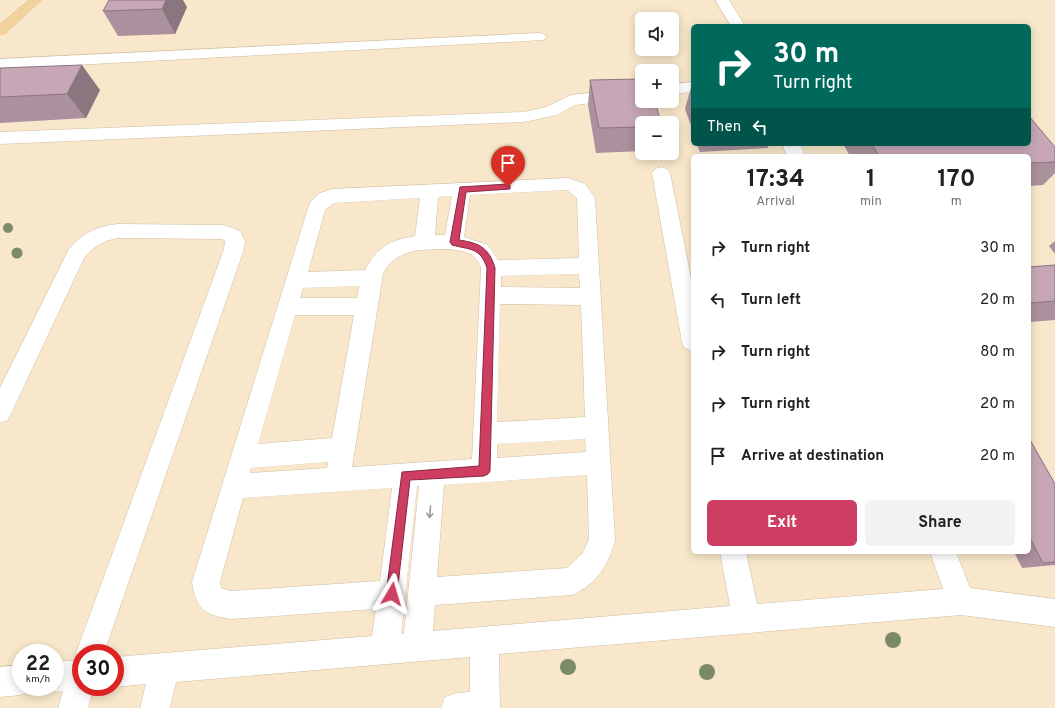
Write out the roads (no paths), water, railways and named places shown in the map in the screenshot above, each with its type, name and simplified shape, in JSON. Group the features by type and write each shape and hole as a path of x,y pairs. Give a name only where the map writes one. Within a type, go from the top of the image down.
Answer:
{"main road":[{"path":"7,9 32,2"},
{"path":"0,32 32,2"}],"street":[{"path":"722,0 737,24"},
{"path":"0,64 539,37"},
{"path":"679,88 691,87"},
{"path":"0,138 524,117 551,111 571,100 635,93"},
{"path":"660,173 690,307 691,319"},
{"path":"392,594 231,606 217,603 208,596 206,582 317,207 327,198 333,196 568,184 577,187 583,191 586,198 602,540 598,556 586,570 572,581 423,592"},
{"path":"454,242 462,189"},
{"path":"424,243 430,191"},
{"path":"0,412 76,254 87,242 102,234 118,231 224,232 234,236 234,249 93,644"},
{"path":"337,480 371,278 378,263 392,250 424,243 454,242 468,244 481,250 487,257 491,268 484,471"},
{"path":"491,268 589,266"},
{"path":"295,280 371,278"},
{"path":"490,295 591,297"},
{"path":"287,307 366,306"},
{"path":"486,434 596,427"},
{"path":"242,457 342,449"},
{"path":"234,486 598,463"},
{"path":"417,647 433,474"},
{"path":"385,650 406,476"},
{"path":"733,554 746,618"},
{"path":"944,554 961,601"},
{"path":"124,671 961,601 1055,613"},
{"path":"475,707 484,641"},
{"path":"155,708 164,668"},
{"path":"0,682 12,681"},
{"path":"73,708 77,696"}]}
